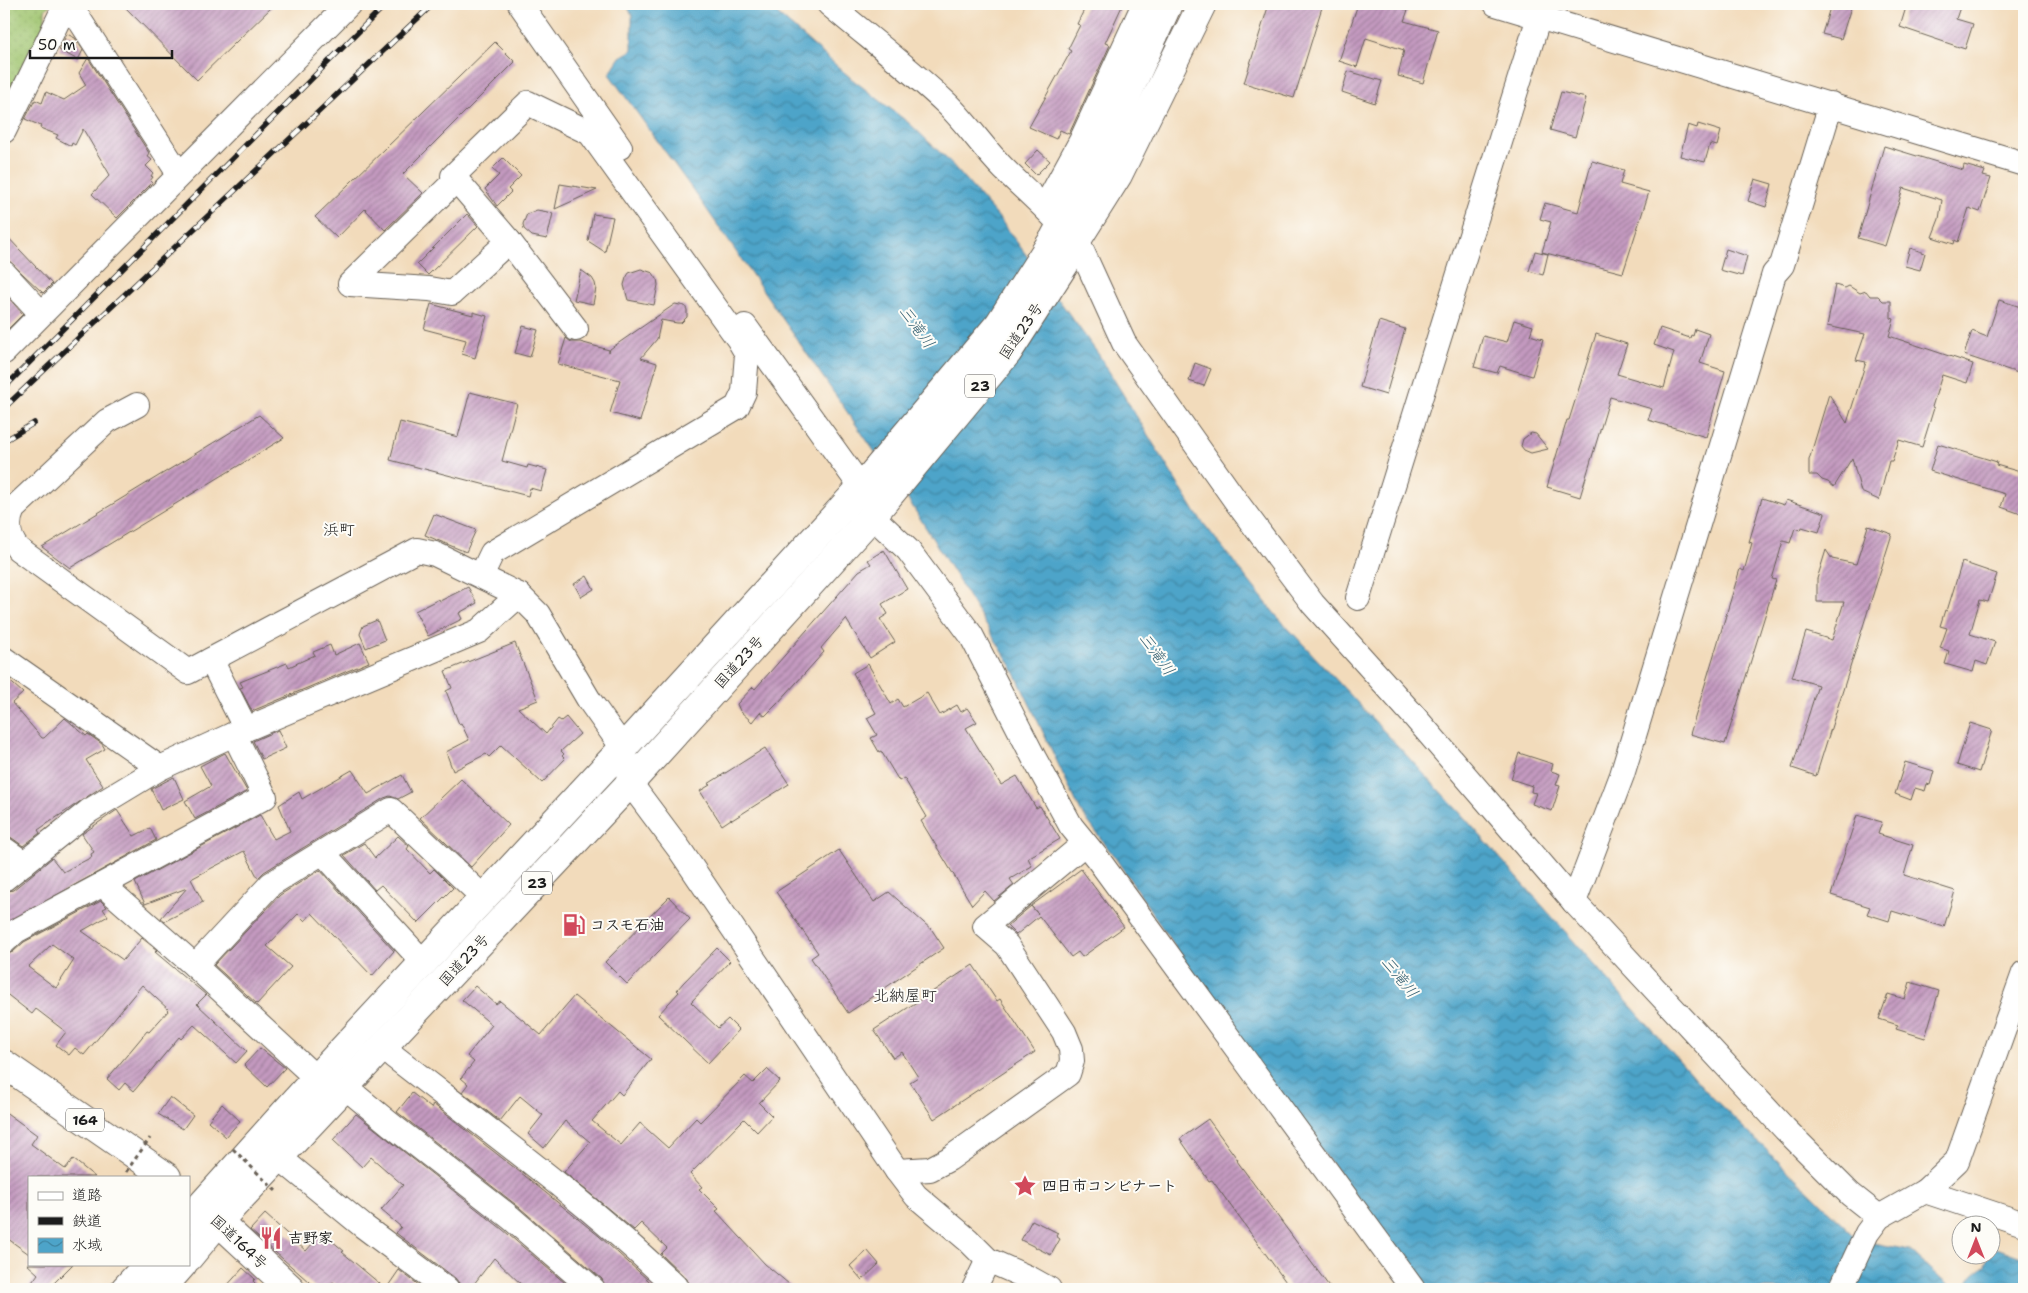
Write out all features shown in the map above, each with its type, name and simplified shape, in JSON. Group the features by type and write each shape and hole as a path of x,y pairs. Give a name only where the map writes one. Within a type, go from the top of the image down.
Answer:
{"highway":[{"name":"国道23号","path":"199,1211 280,1158 344,1087 383,1048 630,783 877,510 1008,352 1168,4"},
{"name":"国道23号","path":"190,1252 199,1211 316,1078 623,748 864,484 999,324 1061,234 1118,176 1202,4"},
{"name":"164","path":"4,1064 166,1176"},
{"name":"国道164号","path":"199,1211 290,1289"},
{"path":"125,1289 146,1266"},
{"path":"161,1289 180,1266"}],"street":[{"path":"4,352 349,4"},
{"path":"520,4 801,405 864,484"},
{"path":"1061,234 1081,141 1144,4"},
{"path":"1496,4 1541,11 2024,164"},
{"path":"5,123 62,7 79,19 179,174"},
{"path":"836,7 895,58 966,124 1061,234 1124,343 1238,504 1313,604 1413,715 1574,902 1785,1129 1850,1194 1873,1225"},
{"path":"1358,598 1541,11"},
{"path":"481,576 492,553 737,406 744,392 747,354 739,340 590,133 528,103 453,176 509,241 576,329"},
{"path":"1574,902 1622,775 1774,274 1782,265 1831,104"},
{"path":"456,180 350,284 428,289 452,293 509,241"},
{"path":"4,272 41,313"},
{"path":"137,405 107,421 13,509 8,519 11,541 18,549 188,672 417,550 435,554 519,595 538,614 589,700 623,748 630,783 680,850 897,1171 916,1196 968,1240 988,1260 1049,1289"},
{"path":"877,510 971,635 1071,826 1097,858 1413,1289"},
{"path":"4,879 89,811 160,768 240,732 479,631 519,595"},
{"path":"4,659 160,768"},
{"path":"4,942 16,931 265,797 211,660"},
{"path":"195,966 272,884 391,810 484,898"},
{"path":"897,1171 930,1169 949,1159 1068,1074 1072,1061 1071,1049 1064,1032 1007,945 984,926 1084,844"},
{"path":"4,849 24,863"},
{"path":"323,853 424,963"},
{"path":"103,885 195,966 316,1078"},
{"path":"1840,1289 1873,1225 1925,1191 1957,1161 2024,973"},
{"path":"383,1048 629,1243 678,1289"},
{"path":"344,1087 511,1218 593,1289"},
{"path":"280,1158 362,1226 447,1289"},
{"path":"1925,1191 2024,1224"},
{"path":"974,1289 988,1260"}],"path":[{"path":"126,1172 150,1138"},
{"path":"233,1150 278,1192"}],"green space":[{"path":"4,4 51,4 45,10 45,30 4,106"}],"water":[{"name":"三滝川","path":"626,4 766,4 852,79 909,123 949,161 1000,219 1099,355 1197,515 1275,614 1463,816 1708,1093 1859,1240 1909,1250 1952,1289 1428,1289 1243,1049 1116,859 1081,812 1012,667 913,507 703,204 609,74 620,57 632,50 632,15"},
{"path":"2000,1249 2024,1258 2024,1289 1960,1289 1984,1266 2000,1266"}],"building":[{"path":"122,4 275,4 197,80"},
{"path":"1087,4 1123,4 1105,43 1110,45 1069,134 1060,130 1056,139 1029,127 1071,51 1068,49 1080,25 1077,24"},
{"path":"1269,4 1323,4 1294,98 1244,83"},
{"path":"1358,4 1387,4 1408,10 1404,21 1438,30 1423,83 1398,76 1404,50 1366,38 1357,67 1339,61"},
{"path":"1831,4 1852,4 1841,39 1822,34"},
{"path":"1907,4 1961,4 1956,19 1973,24 1965,49 1900,27"},
{"path":"67,34 75,38 83,50 78,60 59,50"},
{"path":"495,42 515,62 403,174 423,193 385,230 365,209 337,238 315,217"},
{"path":"88,58 149,153 147,156 152,160 146,166 153,173 150,181 152,183 117,218 92,194 110,175 83,129 75,145 72,143 71,146 56,138 58,135 40,128 41,126 25,119 35,100 42,103 46,92 64,100 86,85 79,73"},
{"path":"1348,71 1382,81 1375,103 1342,92"},
{"path":"1561,92 1586,98 1575,137 1550,130"},
{"path":"1698,124 1721,131 1717,146 1710,144 1705,162 1680,156 1688,125 1697,128"},
{"path":"1884,146 1963,170 1964,165 1985,171 1983,176 1991,178 1980,212 1969,208 1958,242 1955,240 1954,244 1932,237 1939,219 1942,200 1903,188 1885,246 1858,238"},
{"path":"1038,150 1050,161 1036,175 1025,164"},
{"path":"503,158 521,176 508,189 511,192 497,206 485,189 499,175 492,169"},
{"path":"1592,161 1624,170 1620,184 1649,192 1623,273 1542,252 1551,222 1540,219 1545,203 1578,212"},
{"path":"1755,179 1772,184 1766,207 1748,201"},
{"path":"560,184 597,190 555,209"},
{"path":"537,210 553,213 547,239 532,236 524,229 523,224 527,214"},
{"path":"467,214 478,226 428,275 417,264"},
{"path":"593,214 613,217 605,252 588,241"},
{"path":"4,233 52,284 43,293 4,256"},
{"path":"1910,248 1925,253 1920,270 1905,266"},
{"path":"1726,249 1747,256 1742,276 1720,270"},
{"path":"1535,251 1548,254 1543,275 1529,271"},
{"path":"641,269 653,273 657,279 658,285 654,305 628,300 624,285 626,278 629,273"},
{"path":"581,270 592,278 595,283 593,304 574,300"},
{"path":"1835,285 1845,288 1849,286 1860,293 1866,291 1870,296 1878,296 1883,301 1891,301 1891,318 1894,319 1889,336 1973,364 1967,383 1942,375 1922,447 1899,440 1892,461 1889,461 1879,500 1861,492 1852,458 1834,487 1817,475 1809,475 1809,460 1829,394 1847,423 1866,362 1856,360 1865,334 1827,326"},
{"path":"6,295 23,314 4,333 4,296"},
{"path":"1999,300 2024,308 2024,375 1964,355 1972,331 1987,337"},
{"path":"431,304 473,315 473,312 487,316 475,358 462,354 466,340 424,329"},
{"path":"675,304 685,306 687,317 681,323 661,320 657,339 641,358 657,363 640,421 610,413 620,380 558,364 566,338 571,342 580,342 609,350 609,352 610,349"},
{"path":"1514,320 1533,326 1530,335 1543,339 1532,376 1500,366 1497,373 1474,367 1483,336 1507,342"},
{"path":"1379,321 1405,329 1386,395 1360,387"},
{"path":"523,326 538,330 530,357 515,353"},
{"path":"1660,328 1690,338 1691,335 1693,336 1695,329 1709,334 1700,363 1725,371 1706,437 1648,420 1652,409 1610,397 1580,497 1547,487 1596,334 1627,344 1617,374 1664,388 1674,352 1654,345"},
{"path":"1195,363 1211,369 1204,386 1189,381"},
{"path":"470,392 517,404 502,461 527,468 528,465 547,470 541,491 530,488 528,496 390,460 400,422 458,437"},
{"path":"259,415 284,438 70,568 42,547"},
{"path":"1531,433 1536,434 1548,449 1531,453 1524,450 1521,446 1523,439"},
{"path":"1938,444 1997,462 1996,465 2024,473 2024,515 2001,507 2005,494 1930,471"},
{"path":"1762,498 1784,505 1786,500 1825,513 1819,532 1802,527 1801,530 1795,528 1790,543 1783,541 1772,579 1776,580 1725,744 1690,734 1740,569 1744,571 1752,543 1749,542"},
{"path":"434,514 476,530 466,552 425,535"},
{"path":"1868,526 1892,534 1816,776 1792,768 1818,685 1792,677 1806,632 1832,640 1844,602 1817,602 1817,579 1826,550 1832,559 1856,564"},
{"path":"884,550 907,589 882,604 888,614 880,619 895,642 870,658 846,619 821,648 824,652 778,703 765,716 760,712 752,722 740,711 737,704 753,687 755,689 859,571 871,564 868,560"},
{"path":"1962,562 1997,574 1988,602 1980,600 1970,634 1995,642 1987,665 1976,661 1973,672 1945,664 1949,651 1940,648 1947,628 1940,626 1945,610 1947,611"},
{"path":"587,576 594,589 581,597 574,584"},
{"path":"468,587 477,603 459,613 462,619 428,636 415,611"},
{"path":"377,620 385,640 366,648 360,634 363,626"},
{"path":"360,643 369,662 252,711 240,688 243,687 240,682 287,663 289,667 315,655 313,652 330,645 334,655"},
{"path":"515,643 538,700 518,708 546,734 558,719 561,721 566,717 580,734 561,751 565,759 542,783 501,745 489,757 486,754 453,771 446,752 469,740 461,723 459,724 446,691 452,688 445,671"},
{"path":"868,664 891,704 898,699 903,707 927,693 940,715 957,705 961,712 967,708 977,722 966,728 1001,785 1017,776 1036,808 1040,806 1060,839 1028,858 1032,866 1010,879 1014,885 994,901 985,891 972,905 921,821 927,817 904,778 899,781 871,738 877,735 867,718 876,713 853,673"},
{"path":"4,676 23,693 12,703 42,738 65,718 86,736 88,734 102,744 105,749 86,760 103,786 38,830 40,833 23,846 4,835"},
{"path":"1970,723 1992,730 1979,772 1957,765"},
{"path":"278,730 286,748 262,759 253,741"},
{"path":"765,748 789,784 722,825 700,791"},
{"path":"225,753 247,791 195,819 185,801 211,786 200,766"},
{"path":"1519,753 1553,764 1551,771 1560,774 1556,785 1560,786 1552,811 1532,804 1536,793 1531,792 1532,786 1511,779"},
{"path":"1905,762 1934,771 1930,785 1927,784 1925,791 1915,788 1911,800 1895,794"},
{"path":"352,770 368,794 402,775 411,792 398,799 390,796 384,798 264,872 258,878 244,851 191,879 203,902 165,921 161,918 187,888 145,904 135,882 260,815 274,839 290,831 279,805 299,792 302,799"},
{"path":"174,777 184,799 161,810 151,789"},
{"path":"461,779 509,825 471,867 420,818"},
{"path":"117,810 134,836 150,828 156,840 4,924 4,892 13,890 52,858 63,872 92,857 91,854 94,852 82,834"},
{"path":"1857,815 1882,822 1878,834 1913,845 1904,875 1955,891 1944,927 1892,911 1889,921 1867,914 1870,907 1831,895"},
{"path":"398,836 409,846 407,849 430,873 434,869 453,888 418,923 381,885 375,890 344,855 364,843 375,858"},
{"path":"839,850 874,902 889,892 932,930 944,948 848,1013 811,958 818,953 776,892"},
{"path":"1081,869 1124,927 1082,957 1078,952 1071,957 1039,916 1016,935 1007,926"},
{"path":"320,870 394,951 372,976 312,913 305,921 298,914 267,946 291,967 257,1004 214,965 280,895"},
{"path":"669,897 690,919 627,984 605,962"},
{"path":"101,901 107,907 103,909 108,916 82,931 123,960 142,938 157,950 155,952 206,995 197,1004 247,1051 236,1063 194,1025 181,1039 179,1037 134,1091 125,1083 119,1090 107,1079 147,1031 149,1032 169,1010 142,985 84,1055 75,1048 69,1055 56,1045 66,1032 36,1009 32,1014 4,992 4,955 13,952 24,942","holes":["52,944 74,960 56,988 28,967"]},
{"path":"717,948 730,961 691,1002 718,1028 728,1019 739,1030 708,1063 658,1015 679,992 677,990 683,983"},
{"path":"973,965 997,1001 1000,999 1035,1052 934,1119 910,1082 918,1077 902,1052 893,1058 874,1030"},
{"path":"1910,982 1939,991 1925,1038 1896,1029 1898,1025 1879,1019 1888,994 1905,999"},
{"path":"475,986 496,1004 500,1001 541,1035 574,996 651,1059 622,1095 618,1091 592,1121 621,1145 640,1123 668,1148 696,1118 700,1122 745,1076 753,1083 767,1069 780,1081 759,1103 772,1116 757,1132 744,1119 690,1174 702,1187 699,1189 719,1209 716,1211 765,1264 795,1289 691,1289 687,1279 661,1254 667,1248 641,1223 634,1230 564,1172 590,1142 565,1121 544,1148 528,1134 543,1115 520,1096 500,1121 462,1092 468,1084 461,1078 474,1062 467,1056 492,1025 462,1000"},
{"path":"260,1048 285,1068 267,1087 244,1065"},
{"path":"412,1093 431,1108 433,1104 525,1176 599,1236 658,1289 606,1289 602,1279 520,1208 397,1112"},
{"path":"170,1097 193,1115 183,1129 158,1114"},
{"path":"222,1104 240,1121 226,1137 208,1121"},
{"path":"4,1111 37,1135 31,1144 65,1169 73,1159 94,1176 28,1176 28,1253 4,1236"},
{"path":"356,1114 502,1229 572,1289 526,1289 494,1258 470,1289 461,1289 455,1278 396,1233 401,1227 381,1210 403,1185 371,1157 362,1167 333,1140"},
{"path":"1208,1119 1331,1289 1291,1289 1212,1180 1209,1181 1180,1139"},
{"path":"265,1214 306,1251 320,1235 322,1237 324,1234 344,1251 342,1252 386,1289 341,1289 333,1282 326,1289 317,1289 250,1230"},
{"path":"1032,1220 1058,1233 1056,1236 1060,1239 1051,1255 1021,1240"},
{"path":"867,1250 879,1264 862,1280 850,1266"},
{"path":"29,1266 71,1266 48,1289 27,1289 38,1274"},
{"path":"243,1268 255,1279 253,1281 261,1289 224,1289"},
{"path":"399,1270 424,1289 386,1289"}],"railway":[{"path":"4,388 386,4"},
{"path":"4,408 433,4"},
{"path":"4,441 34,423"}],"place":[{"name":"コスモ石油","path":"574,925"},
{"name":"四日市コンビナート","path":"1025,1186"},
{"name":"吉野家","path":"271,1238"}],"district":[{"name":"浜町","path":"339,529"},
{"name":"北納屋町","path":"905,995"}]}
